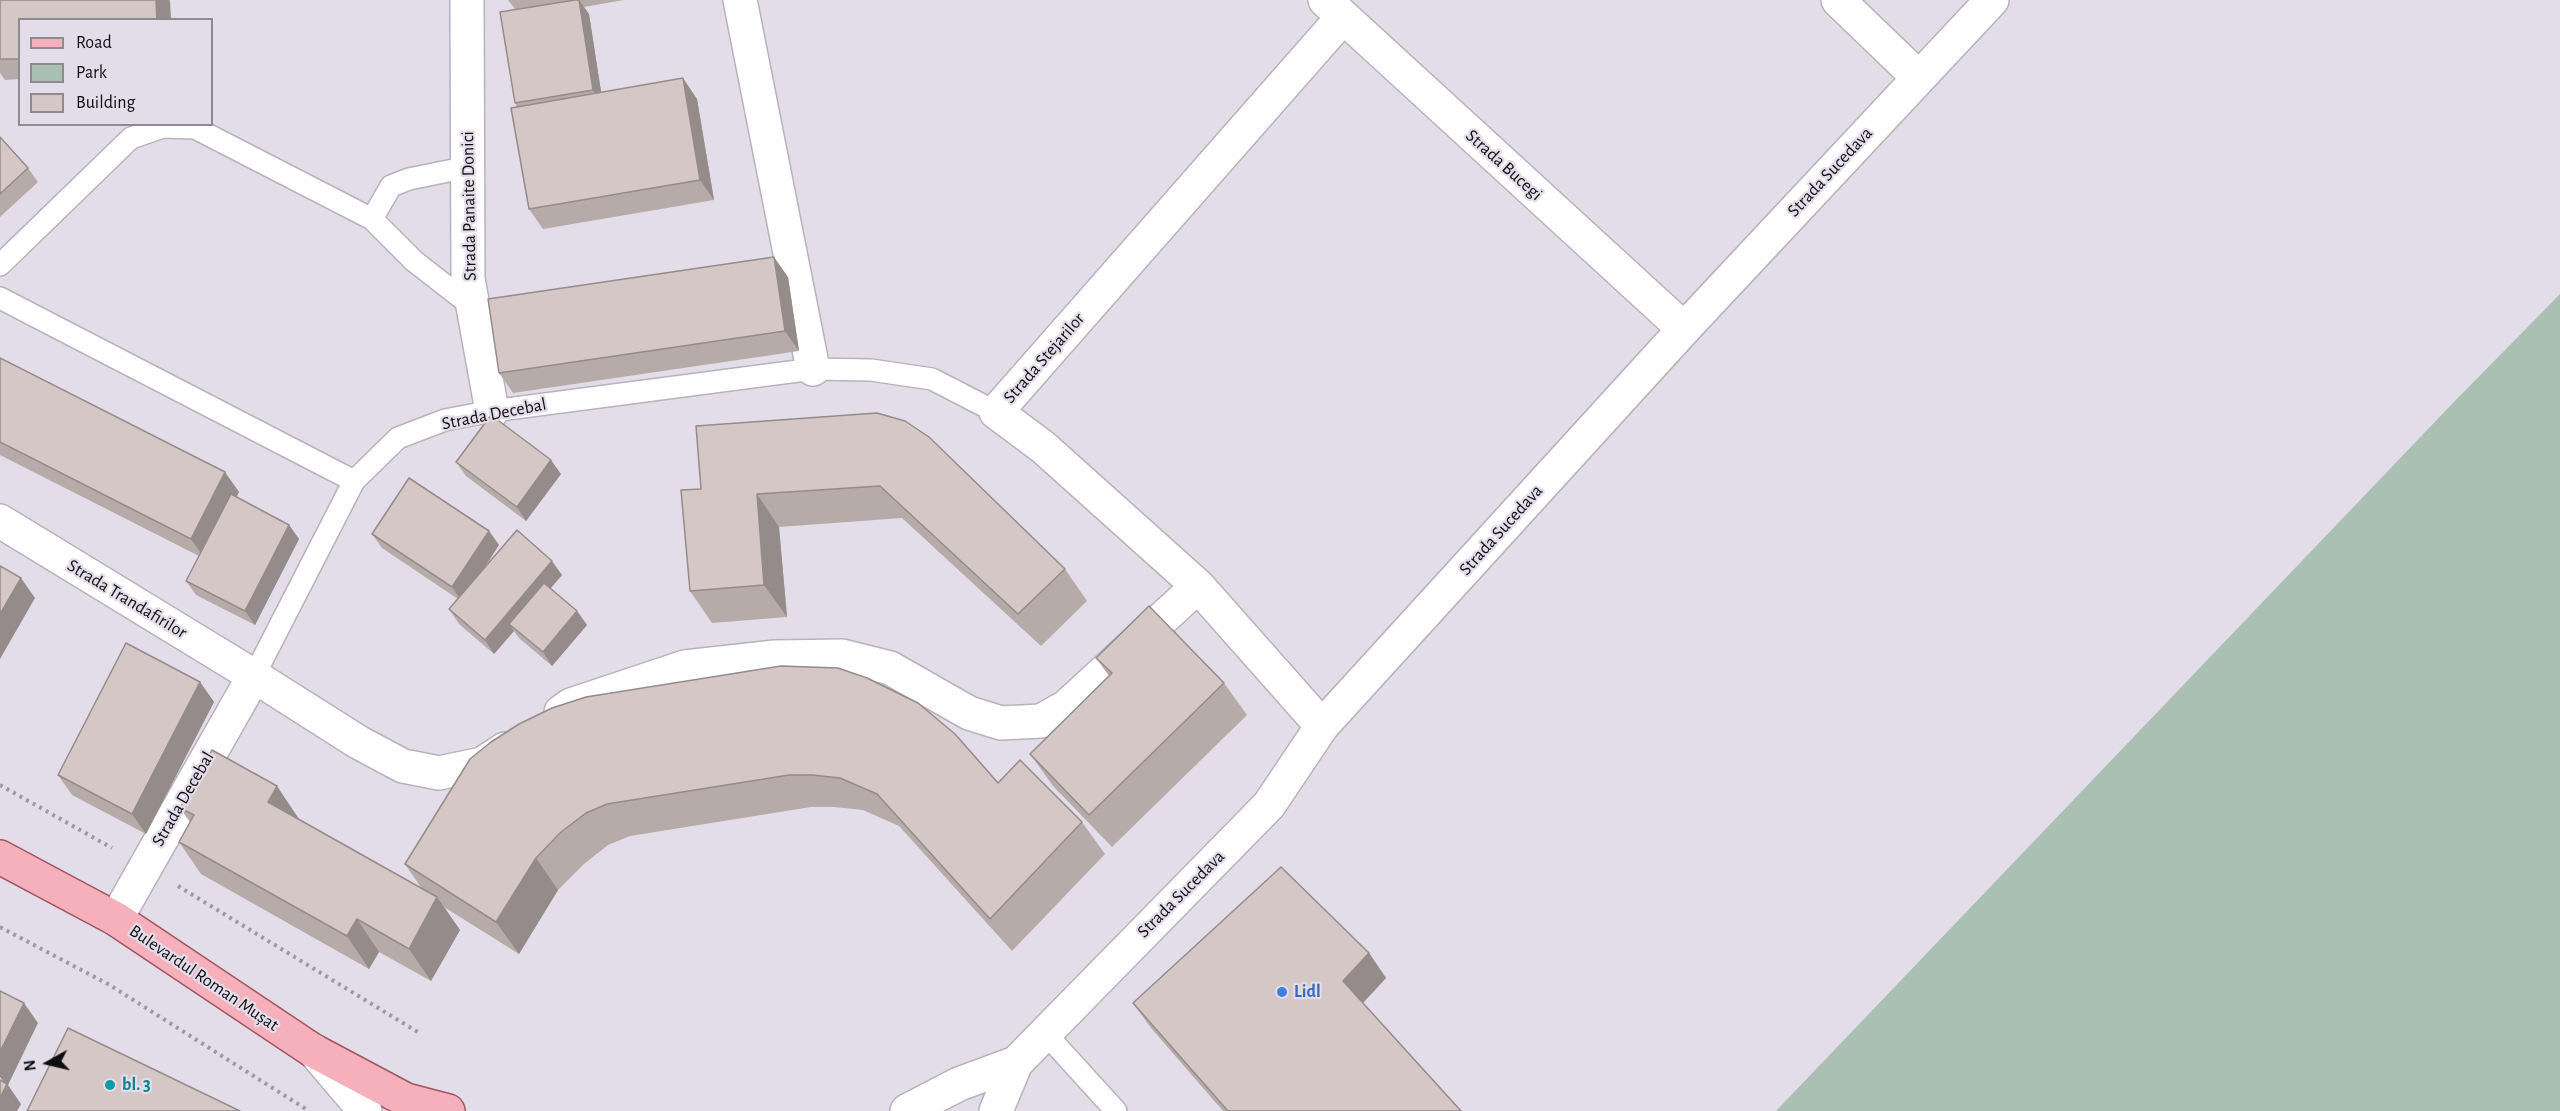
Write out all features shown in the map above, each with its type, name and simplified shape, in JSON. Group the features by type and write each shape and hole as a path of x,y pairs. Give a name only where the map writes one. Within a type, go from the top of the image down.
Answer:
{"main road":[{"name":"Bulevardul Roman Mușat","path":"0,857 116,919 312,1050 411,1106 448,1111"}],"street":[{"name":"Strada Panaite Donici","path":"467,0 468,279 492,411"},
{"path":"740,0 813,369"},
{"path":"1838,0 1919,78"},
{"name":"Strada Sucedava","path":"996,1111 1016,1063 1269,804 1322,726 1684,329 1992,0"},
{"name":"Strada Bucegi","path":"1334,9 1684,329"},
{"name":"Strada Stejarilor","path":"1322,726 1198,586 1043,447 996,412 1334,9"},
{"name":"Strada Trandafirilor","path":"0,521 358,742 403,766 439,773 482,764 572,705 686,668 775,657 842,656 890,668 969,713 1001,723 1041,721 1066,707 1198,586"},
{"name":"Strada Decebal","path":"116,919 254,676"},
{"path":"312,1050 365,1111"},
{"name":"Strada Sucedava","path":"907,1111 959,1084 1016,1063"}],"lane":[{"path":"0,265 131,138 163,127 195,128 372,219 414,261 473,307"},
{"path":"372,219 392,186 409,179 468,167"},
{"path":"0,298 354,481"},
{"name":"Strada Decebal","path":"254,676 354,481 398,438 445,420 492,411 813,369 871,370 932,378 996,412"},
{"path":"1045,1033 1116,1111"}],"path":[{"path":"0,785 145,866 422,1034"},
{"path":"0,927 108,984 309,1111"}],"green space":[{"path":"2560,294 2560,1111 1776,1111 2451,405"}],"building":[{"path":"0,0 156,0 157,18 18,18 18,59 0,59"},
{"path":"579,0 593,90 515,103 500,12"},
{"path":"683,78 700,180 529,209 511,108"},
{"path":"0,137 28,168 0,194"},
{"path":"774,257 785,331 499,373 488,299"},
{"path":"0,358 225,472 191,539 0,442"},
{"path":"877,413 905,421 929,437 1065,569 1018,614 880,486 757,494 764,585 690,591 681,490 701,489 696,426"},
{"path":"491,415 551,460 517,507 456,462"},
{"path":"409,478 489,531 452,587 372,534"},
{"path":"231,494 289,525 245,611 186,581"},
{"path":"517,530 552,561 485,640 449,609"},
{"path":"0,566 21,578 0,614"},
{"path":"544,583 577,611 543,652 509,624"},
{"path":"1149,606 1224,683 1089,815 1030,754 1112,673 1096,658"},
{"path":"126,643 200,682 132,814 58,775"},
{"path":"781,666 838,668 867,678 918,703 955,734 998,783 1020,760 1082,822 990,919 877,794 840,778 812,775 789,775 607,804 586,813 561,832 536,858 496,922 405,864 470,759 519,724 552,708 586,697"},
{"path":"212,750 277,786 268,802 437,897 409,949 357,919 347,936 179,842 194,815 180,808"},
{"name":"Lidl","path":"1281,867 1369,953 1343,981 1461,1111 1228,1111 1133,1003"},
{"path":"0,991 24,1003 0,1052"},
{"path":"68,1028 240,1111 27,1111"},
{"path":"0,1080 7,1084 0,1098"}],"place":[{"name":"Lidl","path":"1282,992"},
{"name":"bl. 3","path":"110,1085"}]}
